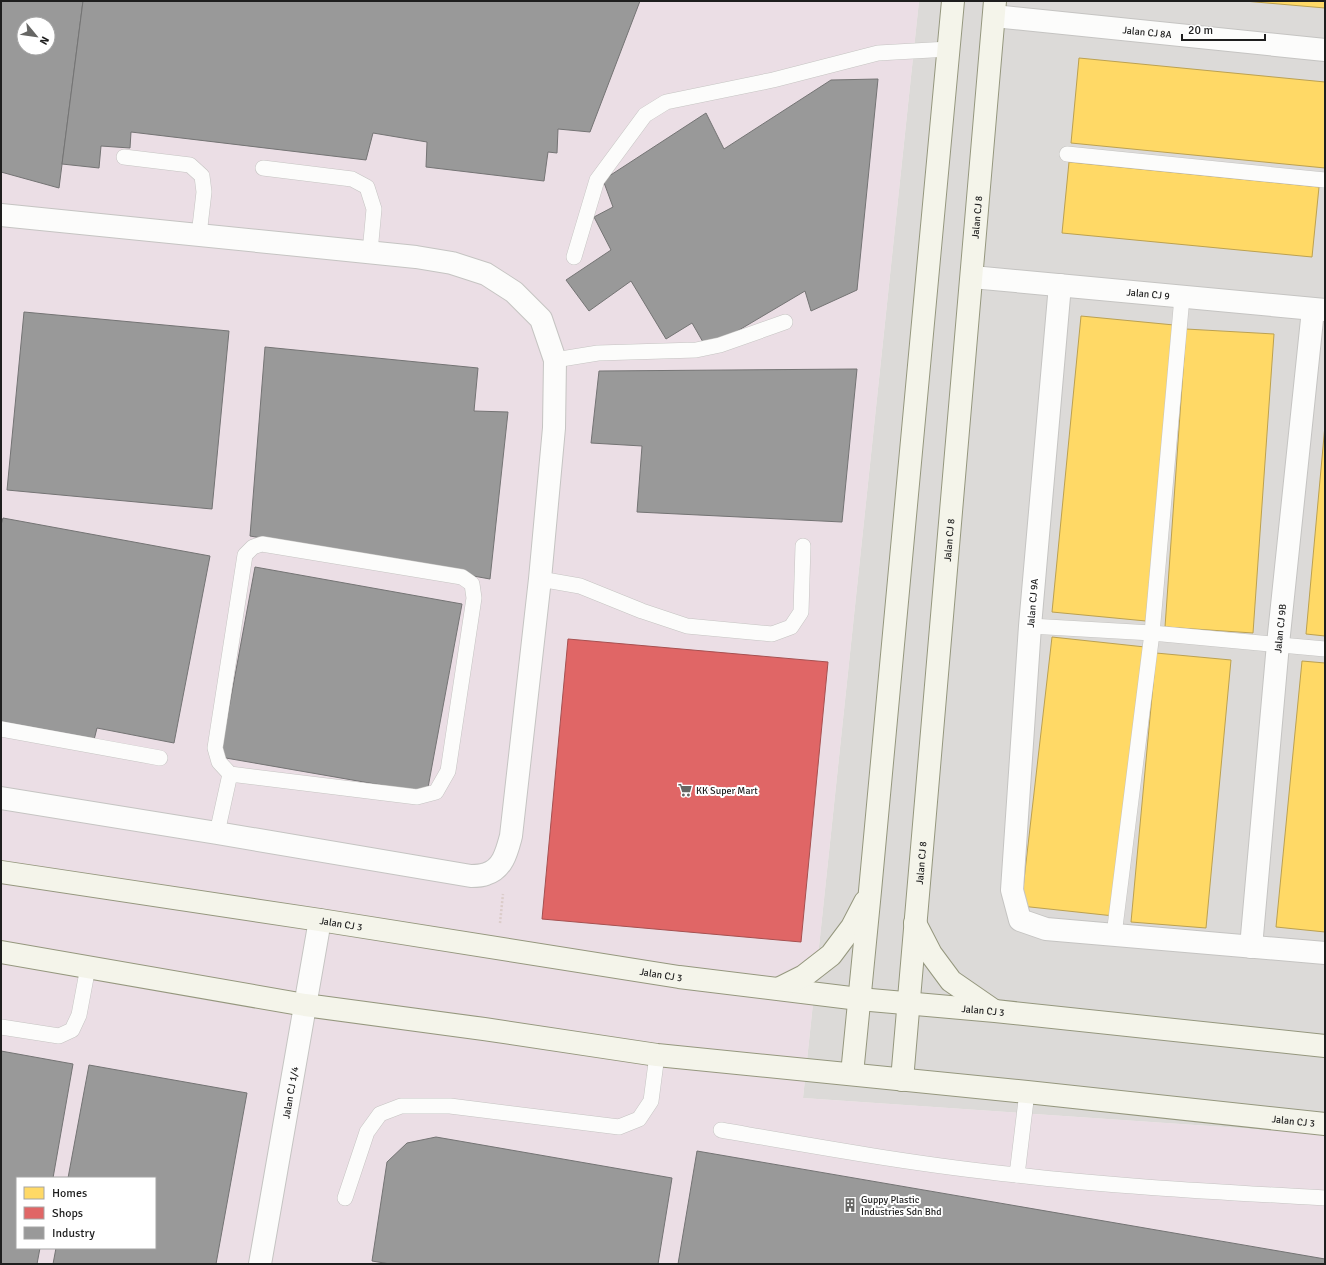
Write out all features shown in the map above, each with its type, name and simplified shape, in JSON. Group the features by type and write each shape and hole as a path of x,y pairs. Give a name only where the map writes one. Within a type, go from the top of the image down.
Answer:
{"street":[{"path":"852,1074 953,1"},
{"name":"Jalan CJ 8A","path":"995,8 1325,50"},
{"name":"Jalan CJ 8","path":"902,1080 995,8"},
{"path":"1,215 370,252 452,263 486,274 514,292 541,319 554,360 554,428 540,579 511,836 506,854 499,866 487,874 471,876 1,798"},
{"name":"Jalan CJ 9","path":"972,277 1319,310"},
{"name":"Jalan CJ 9A","path":"1060,285 1030,626 1012,890 1020,920 1046,929 1114,934"},
{"name":"Jalan CJ 9B","path":"1251,947 1278,644 1319,310"},
{"name":"Jalan CJ 3","path":"1,872 320,920 679,977 780,988 859,999 995,1011 1325,1046"},
{"path":"780,988 804,976 831,955 852,927 870,891"},
{"name":"Jalan CJ 1/4","path":"260,1264 320,920"},
{"path":"916,923 931,954 951,981 995,1011"},
{"path":"1114,934 1325,953"},
{"name":"Jalan CJ 3","path":"1,952 305,1005 484,1029 657,1055 1027,1092 1325,1124"}],"lane":[{"path":"574,258 597,180 645,115 666,102 773,80 878,53 949,49"},
{"path":"1067,154 1325,180"},
{"path":"124,157 190,165 202,176 204,192 199,235"},
{"path":"263,168 352,179 367,187 374,209 370,252"},
{"path":"1114,934 1152,633 1182,297"},
{"path":"554,360 598,353 696,350 720,345 785,322"},
{"path":"262,544 462,577 472,584 474,598 448,771 436,792 417,797 230,774 219,762 215,748 245,555 253,547 262,544"},
{"path":"540,579 580,586 642,612 687,626 772,634 791,627 801,612 803,546"},
{"path":"1030,626 1152,633 1325,649"},
{"path":"1,729 160,758"},
{"path":"217,833 230,774"},
{"path":"1,1027 59,1036 72,1030 79,1015 88,967"},
{"path":"346,1198 367,1132 380,1114 401,1106 450,1106 619,1127 639,1119 651,1101 657,1055"},
{"path":"1017,1175 1027,1092"},
{"path":"721,1130 919,1163 1071,1182 1169,1190 1325,1198"}],"path":[{"path":"498,949 504,887 499,866"}],"shaded area":[{"path":"1,1 919,1 803,1098 1325,1134 1325,1264 1,1264"},
{"path":"919,1 1325,1 1325,1134 803,1098"}],"building: Homes":[{"path":"1244,1 1325,1 1325,8"},
{"path":"1079,58 1325,82 1325,168 1071,143"},
{"path":"1069,162 1319,187 1312,257 1062,233"},
{"path":"1081,316 1174,325 1146,621 1052,612"},
{"path":"1186,329 1274,334 1253,633 1165,627"},
{"path":"1325,425 1325,636 1306,634"},
{"path":"1052,637 1145,647 1114,916 1021,906"},
{"path":"1156,653 1231,660 1206,928 1131,922"},
{"path":"1302,661 1325,663 1325,932 1276,927"}],"building: Shops":[{"name":"KK Super Mart","path":"568,639 828,662 801,942 542,919"}],"building: Industry":[{"path":"1,1 83,1 59,188 1,172"},
{"path":"83,1 640,1 590,132 558,129 557,153 548,152 544,181 426,167 427,142 373,133 366,160 131,132 130,148 101,146 99,168 62,164"},
{"path":"878,79 857,290 811,311 805,291 707,349 692,323 666,339 631,281 589,311 566,280 611,250 594,217 613,207 603,180 706,113 724,149 831,80"},
{"path":"24,312 229,331 212,509 7,490"},
{"path":"265,347 478,368 474,411 508,412 490,579 250,536"},
{"path":"857,369 842,522 637,512 642,446 591,443 599,371"},
{"path":"3,518 210,556 174,743 97,728 94,740 1,723 1,525"},
{"path":"255,567 462,604 427,793 220,757"},
{"path":"1,1051 73,1064 53,1177 16,1177 16,1249 40,1249 37,1264 1,1264"},
{"path":"89,1065 247,1093 216,1264 53,1264 56,1249 156,1249 156,1177 68,1177"},
{"path":"436,1137 672,1178 658,1264 390,1264 372,1261 387,1162 407,1143"},
{"name":"Guppy Plastic Industries Sdn Bhd","path":"697,1151 1325,1259 1325,1264 678,1264"}],"place":[{"name":"KK Super Mart","path":"685,790"},
{"name":"Guppy Plastic Industries Sdn Bhd","path":"850,1205"}]}
